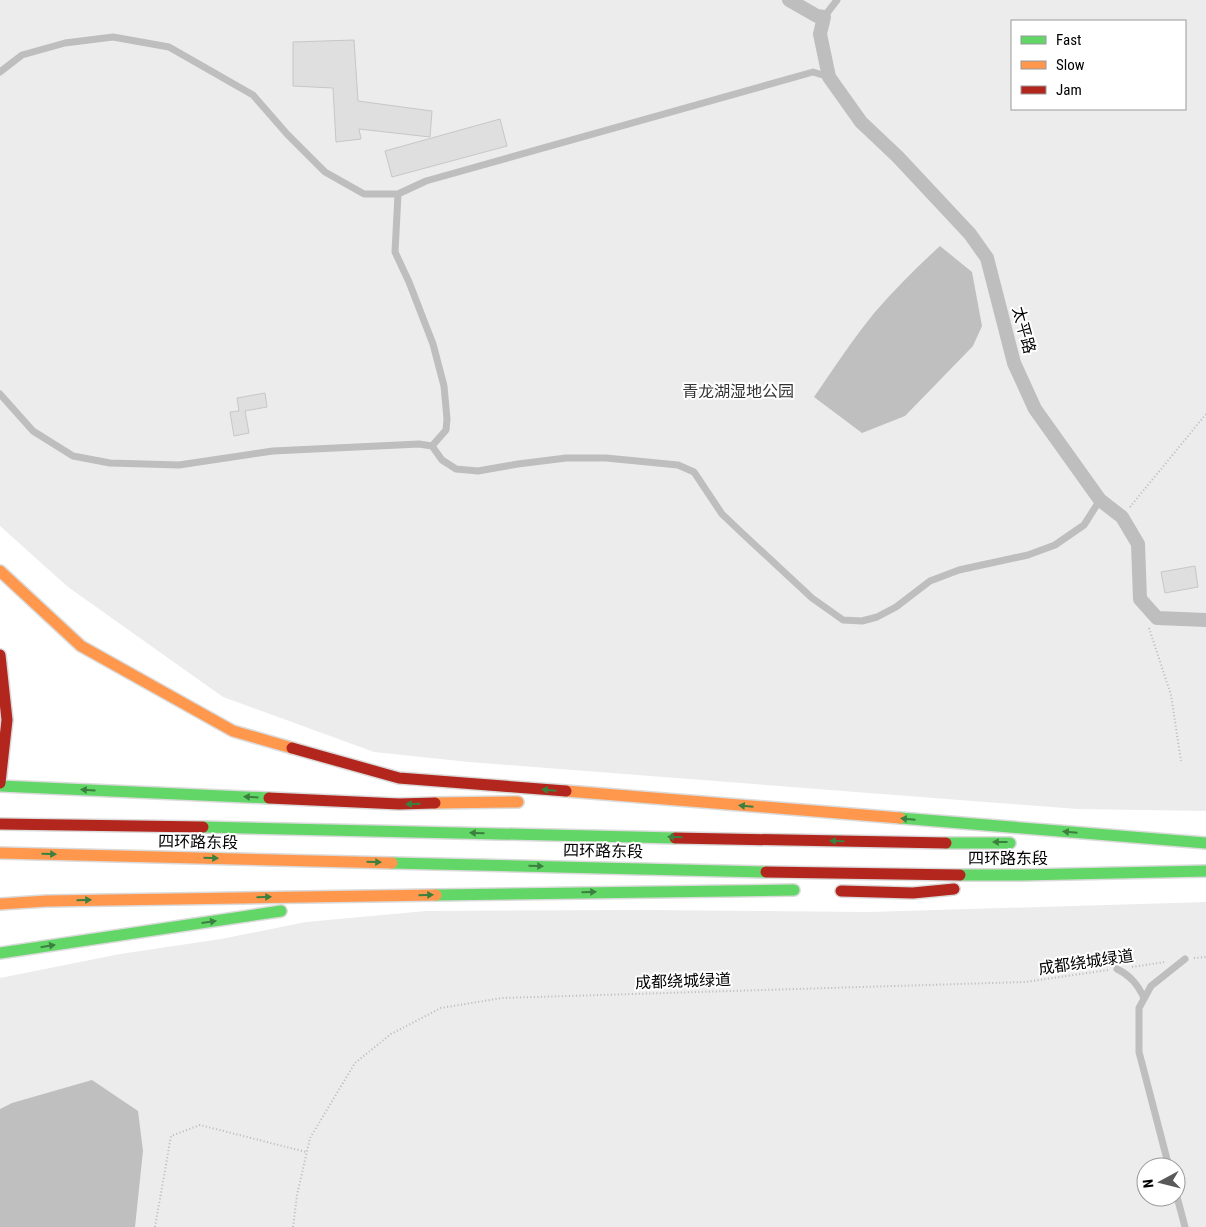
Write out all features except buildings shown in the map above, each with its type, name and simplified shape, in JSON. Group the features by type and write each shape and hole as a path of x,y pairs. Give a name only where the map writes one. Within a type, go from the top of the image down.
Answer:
{"highway":[{"path":"0,571 80,646 233,731 398,778 1206,843"},
{"path":"0,655 7,720 0,784 399,804 526,802"},
{"path":"555,802 672,800"},
{"name":"四环路东段","path":"0,824 875,842 1021,843"},
{"name":"四环路东段","path":"1060,843 1206,843"},
{"name":"四环路东段","path":"0,853 853,874 1023,875 1206,871"},
{"path":"981,886 1108,873"},
{"path":"828,891 913,893 962,888"},
{"path":"0,904 47,901 404,895 808,891"},
{"path":"0,953 294,909 404,895"}],"street":[{"path":"789,0 824,18"},
{"name":"太平路","path":"824,18 820,34 829,77 861,122 898,157 970,234 987,258 1014,363 1035,409 1100,500 1122,517 1138,544 1140,599 1157,618 1206,620"}],"lane":[{"path":"824,18 837,0"},
{"path":"0,72 22,55 65,43 114,37 168,47 253,94 287,134 325,172 364,194 398,194 435,179 813,72 829,77"},
{"path":"398,194 395,252 433,344 444,386 448,419 446,430 432,446"},
{"path":"0,394 34,431 72,456 110,462 179,465 273,451 419,444 432,446 442,460 456,469 478,471 566,458 606,458 678,465 694,472 722,514 749,540 812,598 843,620 862,621 877,617 896,607 930,580 959,570 1028,555 1054,545 1084,525 1100,500"},
{"path":"1166,1157 1139,1052 1139,1008 1151,986 1185,959"},
{"path":"1117,969 1128,975 1139,987 1144,998"},
{"path":"1180,1207 1185,1227"}],"path":[{"path":"1122,517 1206,414"},
{"path":"1149,626 1171,695 1181,760"},
{"name":"成都绕城绿道","path":"293,1227 297,1195 310,1138 355,1063 391,1034 441,1008 502,998 1025,982 1206,956"},
{"path":"155,1227 171,1136 200,1126 307,1152"}],"green space":[{"name":"青龙湖湿地公园","path":"0,0 1206,0 1206,811 1077,809 469,762 374,752 223,697 68,587 0,526"},
{"path":"1206,902 1206,1227 0,1227 0,978 120,954 221,939 306,922 426,911 869,912"}],"shaded area":[{"path":"940,246 972,272 982,326 973,346 905,416 862,433 814,397 875,312 906,278"},
{"path":"92,1080 138,1111 143,1151 135,1227 0,1227 0,1109 12,1103"}],"traffic: fast":[{"path":"0,786 269,798"},
{"path":"900,818 1206,843"},
{"path":"203,827 675,838"},
{"path":"946,843 1010,843"},
{"path":"392,863 766,872"},
{"path":"960,875 1206,871"},
{"path":"436,895 794,890"},
{"path":"0,953 281,911"}],"traffic: slow":[{"path":"0,571 81,646 233,731 292,748"},
{"path":"566,791 900,818"},
{"path":"435,803 518,802"},
{"path":"0,853 392,863"},
{"path":"0,904 47,901 436,895"}],"traffic: jam":[{"path":"0,655 7,720 0,783"},
{"path":"292,748 399,778 566,791"},
{"path":"269,798 399,804 435,803"},
{"path":"0,824 203,827"},
{"path":"675,838 946,843"},
{"path":"766,872 960,875"},
{"path":"841,891 913,893 954,889"}]}
